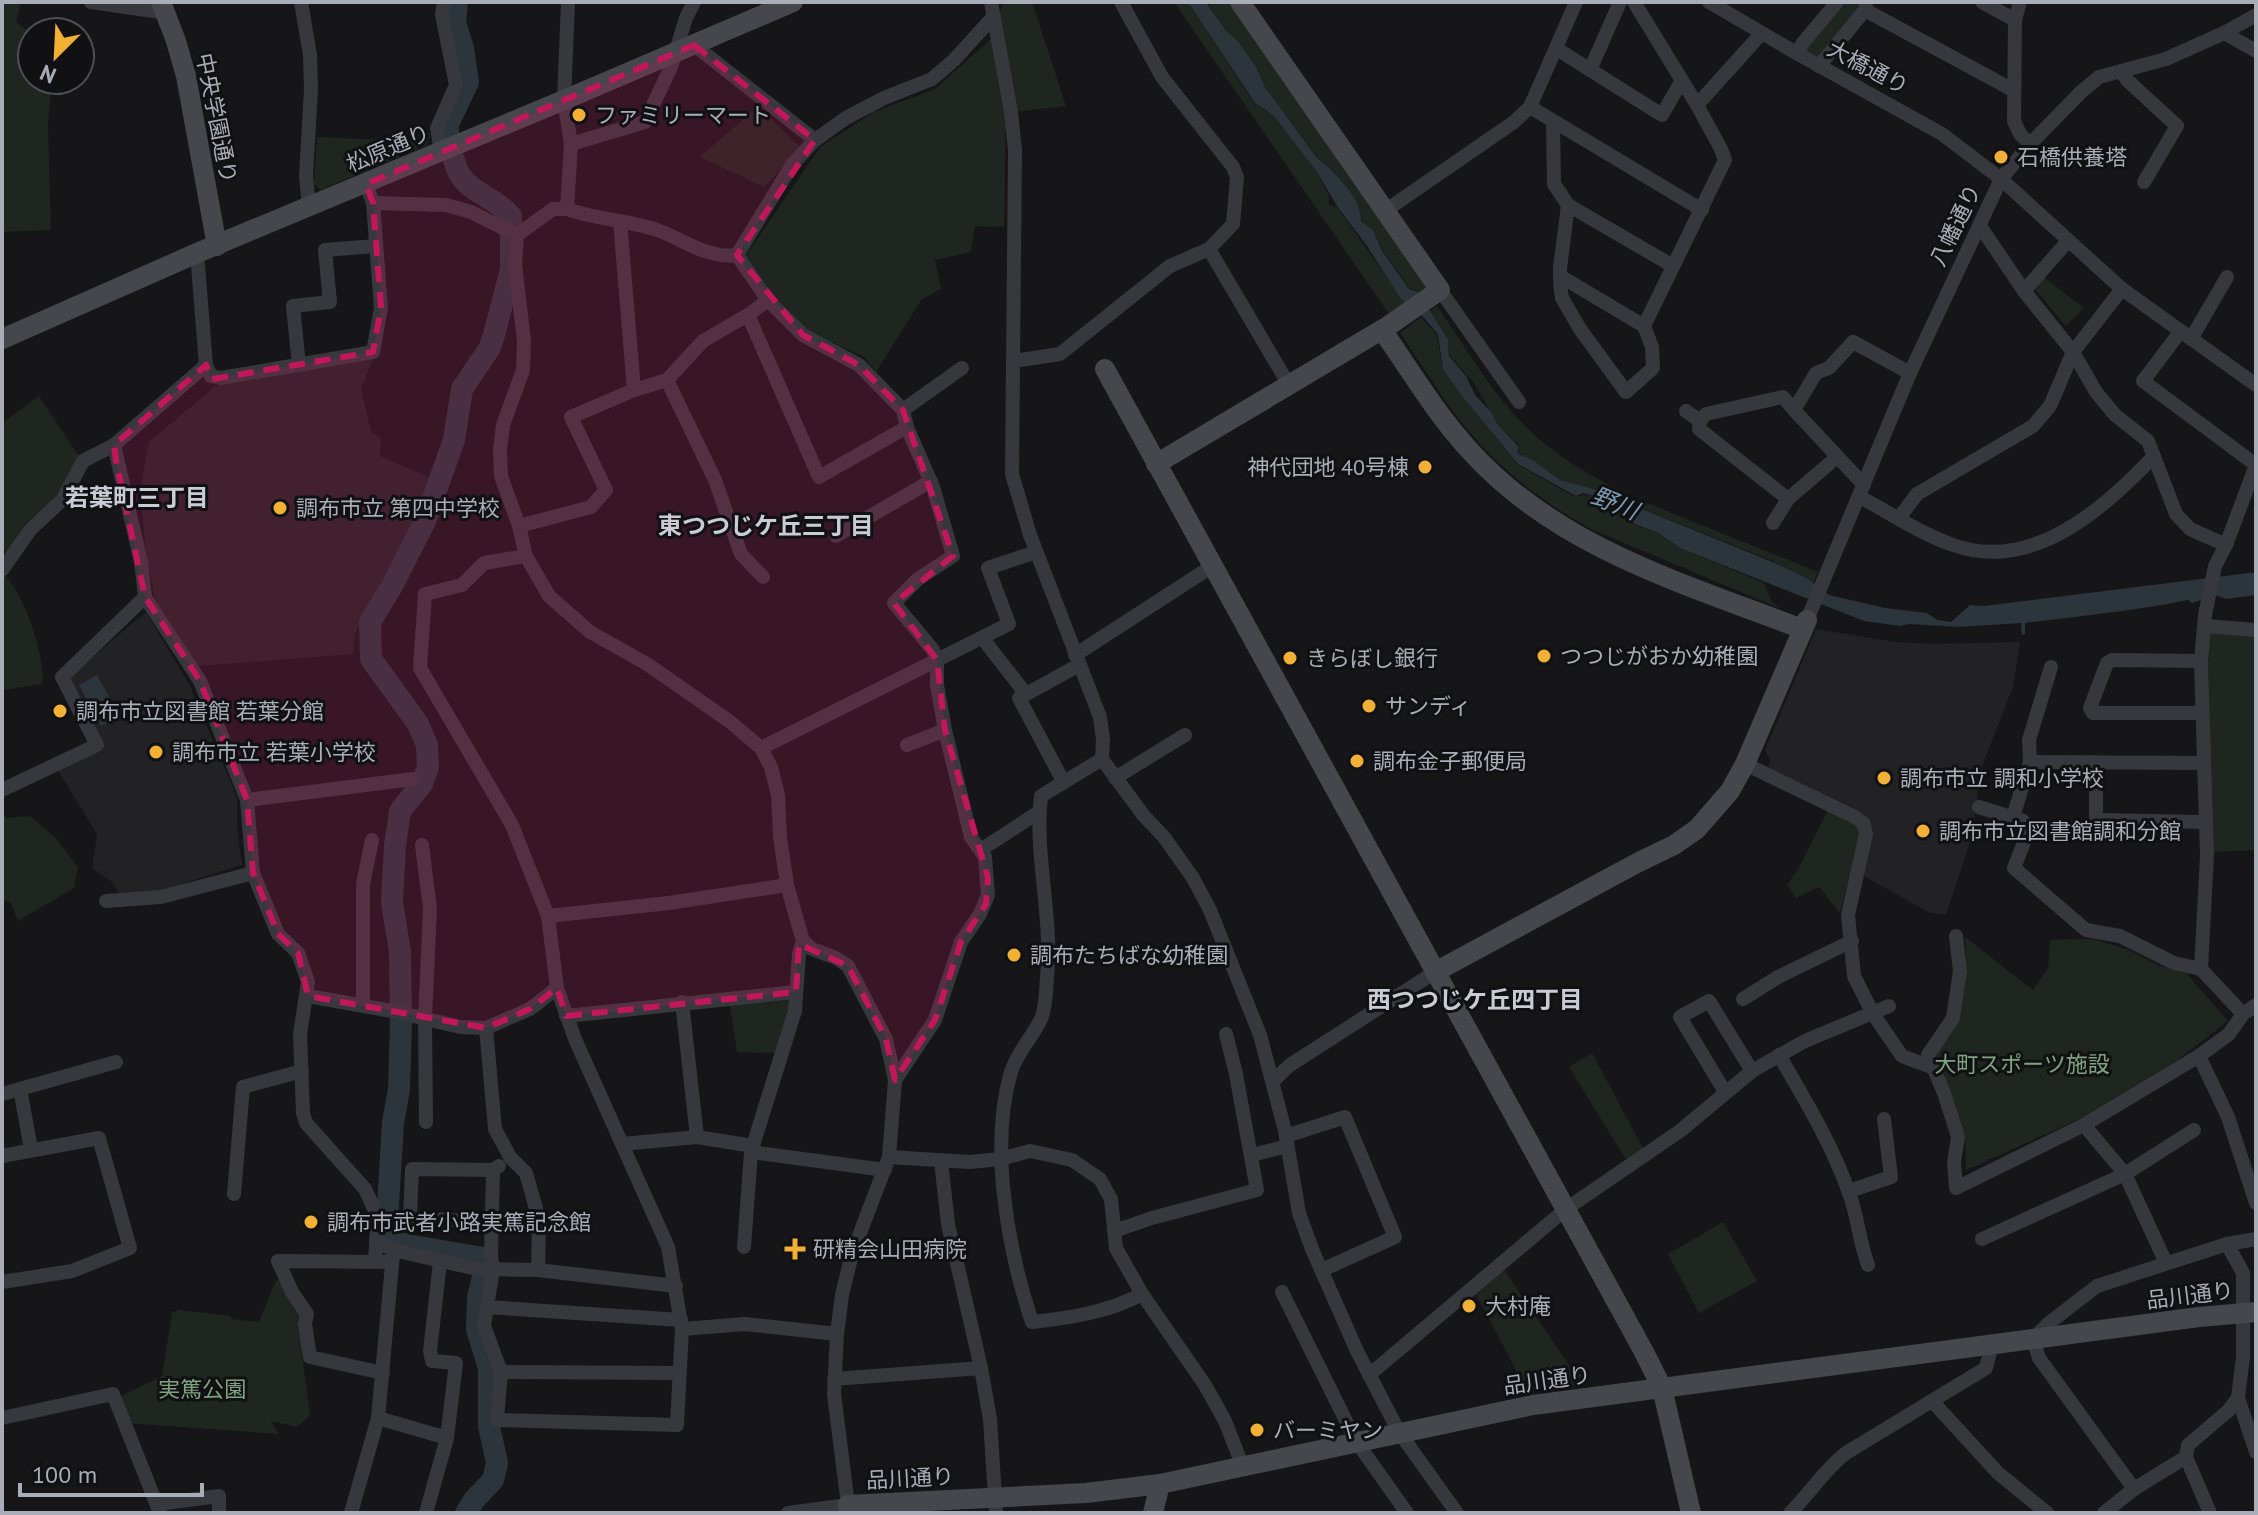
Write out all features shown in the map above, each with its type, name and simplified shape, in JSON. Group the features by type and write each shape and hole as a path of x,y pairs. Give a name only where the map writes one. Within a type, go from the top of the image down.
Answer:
{"street":[{"path":"91,2 164,8"},
{"path":"301,2 310,55 306,176 309,207"},
{"path":"441,152 437,128 456,85 442,15 444,2"},
{"path":"567,209 571,144 564,100 568,2"},
{"path":"571,144 645,122 685,49 694,2"},
{"name":"松原通り","path":"2,339 309,207 369,194 441,152 793,2"},
{"path":"1013,361 1060,354 1170,266 1209,249 1233,224 1237,177 1226,158 1162,77 1121,2"},
{"path":"1240,2 1519,402"},
{"path":"1385,211 1514,122 1530,107 1576,2"},
{"path":"1590,70 1620,2"},
{"path":"1634,2 1697,105 1725,160 1644,326"},
{"name":"大橋通り","path":"1709,2 1942,134 2001,179 2122,289 2256,385"},
{"path":"1798,54 1802,44 1837,2"},
{"path":"1982,2 2015,20"},
{"path":"2020,2 2015,20 2014,121 2020,134 2030,144"},
{"path":"517,235 553,209 567,209 661,232 686,245 724,257 737,255 792,165 815,140 871,104 932,79 954,60 992,6"},
{"path":"992,6 1015,150 1012,474 1036,552 1100,717 1102,759 1193,878 1210,910 1260,1035 1273,1081 1299,1213 1322,1270 1369,1375 1399,1432 1457,1513"},
{"path":"1819,66 1866,6 2013,90"},
{"name":"中央学園通り","path":"164,8 186,76 207,249"},
{"name":"八幡通り","path":"1804,625 1910,373 2001,179 2030,144 2093,82 2106,74 2166,59 2256,15"},
{"path":"2224,33 2256,51"},
{"path":"1697,105 1761,34"},
{"path":"685,49 815,140"},
{"path":"1557,49 1662,115 1681,82"},
{"path":"2121,71 2177,126 2144,182"},
{"path":"1530,107 1702,210"},
{"path":"1553,122 1554,184 1568,205 1673,266"},
{"path":"207,249 206,365 211,376 221,378 373,352 381,308 369,194 446,205 471,212 517,235"},
{"path":"1560,276 1644,326 1652,347 1653,368 1626,392 1565,305 1560,276 1568,205"},
{"path":"620,221 634,390"},
{"path":"1980,226 2024,291 2073,352 2096,392 2115,415 2148,441 2176,514 2190,529 2226,545"},
{"path":"517,235 515,264 524,341 523,370 503,425 500,450 501,476 526,556 549,596 590,632 647,664 729,721 761,748 771,767 778,795 787,885 803,941 812,949 848,966 886,1039 895,1080 887,1163 852,1254 837,1334 834,1379 837,1427 848,1509 788,1513"},
{"path":"2024,291 2068,241"},
{"path":"299,365 293,306 330,302 325,250 376,246"},
{"path":"1209,249 1289,385"},
{"path":"737,255 768,300 803,335 859,365 903,410 907,427 931,481 953,556 918,579 894,603 933,650 937,660 937,685 945,730 971,837 982,849 988,878 986,904 961,942 935,1020 895,1080"},
{"path":"2201,969 2206,822 2201,661 2205,620 2215,566 2256,465 2143,381 2186,335 2227,277"},
{"path":"1899,518 1917,494 2033,426 2050,406 2073,352 2122,289"},
{"path":"1156,464 1385,328 1440,290"},
{"path":"519,526 591,507 606,490 571,417 634,390 667,380 703,341 768,300"},
{"path":"748,315 819,477 907,427"},
{"path":"1273,1081 1290,1065 1435,972 1674,845 1697,829 1730,791 1745,764 1804,625 1625,559 1583,540 1525,502 1463,443 1385,328"},
{"path":"1794,410 1816,373 1829,368 1853,342 1910,373"},
{"path":"2,570 30,530 63,499 83,461 114,445 206,365"},
{"path":"903,410 962,368"},
{"path":"1105,369 1662,1388 1691,1513"},
{"path":"667,380 715,480 741,554 763,577"},
{"path":"1788,499 1699,429 1700,421 1706,414 1783,397 1837,457 1862,491 1899,518 1951,545 1981,553 2025,546 2055,536 2104,506 2154,456"},
{"path":"1686,411 1700,421"},
{"path":"114,445 141,562 145,597 200,681 247,800 253,873 278,934 298,953 308,982 300,1034 306,1123 365,1189 378,1217 375,1260"},
{"path":"1773,523 1788,499 1837,457"},
{"path":"836,536 854,532 931,481"},
{"path":"761,748 1009,624 988,568 1036,552"},
{"path":"493,1170 484,1326 501,1372 497,1420 677,1425 681,1325 668,1247 566,1016 557,988 548,916 512,825 420,668 425,594 462,585 484,563 526,556"},
{"path":"1063,781 1019,698 1214,565"},
{"path":"2,790 97,745 62,677 145,597"},
{"path":"2205,620 2256,630"},
{"path":"983,639 1026,694"},
{"path":"2201,661 2112,660 2107,663 2090,708 2093,713 2202,713"},
{"path":"2013,817 2030,762 2029,740 2051,667"},
{"path":"907,745 945,730"},
{"path":"1115,778 1185,735"},
{"path":"1102,759 1041,796 1039,812 1047,899 1048,976 1042,1016 1014,1061 1006,1089 1000,1159 1018,1279 1032,1322 1064,1319 1127,1302 1142,1294"},
{"path":"2030,762 2204,763"},
{"path":"2096,763 2096,820 2206,822"},
{"path":"1745,764 1864,824 1866,834 1848,915 1854,976 1873,1014 1902,1056 1931,1067"},
{"path":"247,800 413,779"},
{"path":"1979,807 2023,821 2029,829 2014,868 2086,930 2120,936 2174,963 2201,969 2243,1014"},
{"path":"982,849 1039,812"},
{"path":"363,1006 363,884 372,840"},
{"path":"422,845 430,909 418,1017 426,1122"},
{"path":"106,901 161,897 253,873"},
{"path":"548,916 669,903 787,885"},
{"path":"1956,936 1960,971 1953,1018 1928,1055 1958,1137 1954,1162 1956,1188 2084,1125 2199,1056 2229,1034 2243,1014 2256,1005"},
{"path":"744,1247 752,1149 795,1011 799,954 803,941"},
{"path":"1743,999 1778,977 1852,941"},
{"path":"308,996 460,1027 486,1028 530,1009 557,988"},
{"path":"566,1016 796,992"},
{"path":"1725,1092 1680,1017 1709,1001 1752,1071"},
{"path":"682,1002 697,1137"},
{"path":"1369,1375 1566,1209 1680,1131 1752,1071 1805,1041 1889,1006"},
{"path":"486,1028 495,1129 510,1157 526,1173 539,1219 538,1270"},
{"path":"1114,1231 1257,1190 1226,1034"},
{"path":"1779,1055 1835,1157 1849,1191 1860,1245 1868,1265"},
{"path":"2199,1056 2228,1117 2256,1203"},
{"path":"2,1094 116,1062"},
{"path":"234,1194 243,1087 302,1071"},
{"path":"20,1089 31,1149"},
{"path":"1252,1155 1345,1117 1395,1237 1322,1270"},
{"path":"1849,1191 1891,1177 1884,1119"},
{"path":"2084,1125 2125,1174 2166,1263"},
{"path":"1982,1239 2125,1174 2194,1130"},
{"path":"622,1144 697,1137 752,1149 887,1163 970,1162 1000,1159 1030,1151 1072,1160 1086,1167 1100,1179 1111,1199 1116,1248 1142,1294 1205,1385 1225,1421 1243,1467"},
{"path":"2,1156 99,1138 130,1248 72,1271 2,1282"},
{"path":"492,1222 410,1218 412,1169 493,1170 510,1157"},
{"path":"941,1161 948,1224 981,1368 992,1441 995,1505"},
{"path":"2134,1489 2039,1358 2033,1339 2097,1286 2227,1244 2256,1239"},
{"path":"376,1241 392,1256"},
{"path":"2227,1244 2243,1273 2249,1312 2238,1398 2256,1452"},
{"path":"383,1373 310,1357 305,1324 307,1314 292,1292 278,1261 375,1260 392,1256 488,1269 538,1270 676,1286"},
{"path":"351,1513 378,1418 392,1256"},
{"path":"426,1513 447,1438 456,1363 432,1361 430,1351 440,1262"},
{"path":"1282,1292 1356,1441 1407,1513"},
{"path":"487,1307 681,1325 745,1324 837,1334"},
{"name":"品川通り","path":"848,1509 995,1505 1160,1484 1533,1405 2249,1312"},
{"path":"1790,1513 1831,1465 1986,1368 1992,1344"},
{"path":"834,1379 981,1368"},
{"path":"501,1372 679,1373"},
{"path":"2,1418 113,1394 159,1508 219,1496 219,1513"},
{"path":"2210,1513 2186,1457 2188,1445 2228,1411 2238,1398"},
{"path":"1932,1401 1998,1473 2039,1511"},
{"path":"378,1418 447,1438"},
{"path":"2104,1513 2134,1489 2186,1457"},
{"path":"1153,1513 1160,1484"}],"highlighted area":[{"path":"694,45 815,140 737,255 803,335 859,365 903,410 953,556 894,603 937,660 945,730 988,878 986,904 961,942 935,1020 895,1080 886,1039 848,966 799,944 796,992 566,1016 557,988 530,1009 486,1028 308,996 298,953 278,934 253,873 247,800 200,681 145,597 116,461 114,445 206,365 212,379 373,352 381,308 373,203 366,184"}],"shaded area":[{"name":"調布市立 第四中学校","path":"373,359 361,389 371,431 381,439 380,456 429,477 413,524 355,634 353,654 198,666 155,599 146,554 140,492 149,442 219,383"},
{"name":"調布市立 若葉小学校","path":"146,612 189,684 237,797 242,865 159,891 120,895 112,882 92,868 97,834 56,767 99,749 65,681"},
{"name":"調布市立 調和小学校","path":"1816,629 1895,642 2020,642 2013,687 1980,771 1973,833 1946,915 1928,912 1864,876 1861,869 1872,835 1872,827 1866,817 1768,768 1770,760 1765,750"}],"green space":[{"path":"2,2 21,2 16,16 16,96 51,96 48,125 51,230 2,232"},
{"path":"1003,2 1032,2 1066,106 1006,113 1004,227 975,226 971,252 935,260 941,289 921,300 876,372 864,357 808,331 772,293 746,255 820,147 874,112 935,89 991,39"},
{"path":"1174,2 1188,2 1254,103 1273,115 1317,172 1329,196 1329,205 1337,207 1405,303 1389,314"},
{"path":"1207,2 1229,2 1427,288 1419,292 1409,288 1383,251 1373,230 1362,221 1352,195 1339,177 1317,157 1265,87 1256,65 1227,32"},
{"path":"1842,2 1864,2 1825,65 1804,53 1808,41 1816,39"},
{"path":"758,106 800,147 764,187 700,157"},
{"path":"430,133 427,145 320,190 314,184 317,137 406,141"},
{"path":"2042,276 2084,308 2066,326 2033,287"},
{"path":"1437,306 1500,398 1525,426 1560,456 1627,495 1818,572 1813,584 1773,561 1612,494 1560,480 1518,453 1520,446 1498,425 1474,383 1450,356 1448,338 1430,311"},
{"path":"1421,317 1437,335 1443,371 1518,465 1575,497 1593,496 1610,502 1621,508 1623,515 1635,525 1657,533 1680,548 1764,583 1772,602 1781,609 1591,529 1518,480 1468,430 1400,333"},
{"path":"39,396 80,458 59,494 24,525 6,554 2,540 2,423"},
{"path":"2,572 18,594 37,641 42,684 2,690"},
{"path":"2214,629 2256,634 2256,850 2212,852 2208,637"},
{"path":"1828,810 1858,826 1860,836 1840,913 1819,887 1796,898 1787,885"},
{"path":"2,812 7,818 30,816 54,836 78,867 74,888 18,921 11,903 2,899"},
{"name":"大町スポーツ施設","path":"1965,937 2033,990 2048,968 2050,940 2093,939 2129,950 2158,965 2186,973 2228,1021 2171,1065 2095,1112 1966,1170 1965,1136 1936,1054 1960,1020 1966,975"},
{"path":"793,1000 778,1053 737,1052 730,1005"},
{"path":"1592,1053 1644,1150 1627,1161 1569,1067"},
{"path":"1723,1222 1757,1281 1699,1313 1668,1254"},
{"path":"1505,1271 1575,1374 1581,1374 1588,1383 1531,1391 1526,1389 1475,1292 1499,1272"},
{"name":"実篤公園","path":"276,1280 282,1281 304,1315 302,1354 310,1415 297,1427 271,1421 279,1434 126,1423 117,1398 162,1376 172,1312 179,1310 259,1322"}],"water":[{"name":"野川","path":"1188,2 1206,2 1256,66 1265,87 1317,158 1346,186 1357,204 1361,221 1373,230 1382,251 1409,289 1418,292 1448,339 1449,356 1498,425 1519,447 1517,453 1536,462 1560,480 1612,494 1775,563 1808,579 1829,595 1885,608 1927,613 1937,620 1951,622 1970,605 1984,606 2249,573 2256,573 2256,595 2226,599 2215,595 2192,603 2188,600 2025,623 2025,634 2022,635 2021,623 1959,627 1900,626 1864,621 1680,548 1658,533 1635,524 1621,508 1583,493 1576,496 1518,464 1443,370 1438,334 1401,299 1317,172 1273,115 1255,103"},
{"path":"97,675 120,716 101,726 79,685"}],"waterway":[{"path":"448,137 448,124 468,82 463,48 455,23 457,2"},
{"path":"454,160 463,180 511,216 511,269 489,349 462,389 454,440 425,521 370,622 371,659 418,724 427,745 428,767 422,784 400,811 395,845 392,902 400,952 401,1023 399,1089 393,1123 386,1238 487,1261 478,1297 477,1329 489,1368 489,1426 497,1463 493,1480 466,1513"}],"place":[{"name":"ファミリーマート","path":"579,115"},
{"name":"石橋供養塔","path":"2001,157"},
{"name":"神代団地 40号棟","path":"1425,467"},
{"name":"調布市立 第四中学校","path":"280,508"},
{"name":"つつじがおか幼稚園","path":"1544,656"},
{"name":"きらぼし銀行","path":"1290,658"},
{"name":"サンディ","path":"1369,706"},
{"name":"調布市立図書館 若葉分館","path":"60,711"},
{"name":"調布市立 若葉小学校","path":"156,752"},
{"name":"調布金子郵便局","path":"1357,761"},
{"name":"調布市立 調和小学校","path":"1884,778"},
{"name":"調布市立図書館調和分館","path":"1923,831"},
{"name":"調布たちばな幼稚園","path":"1014,955"},
{"name":"調布市武者小路実篤記念館","path":"311,1222"},
{"name":"研精会山田病院","path":"795,1249"},
{"name":"大村庵","path":"1469,1306"},
{"name":"バーミヤン","path":"1257,1430"}],"district":[{"name":"若葉町三丁目","path":"137,497"},
{"name":"東つつじケ丘三丁目","path":"766,525"},
{"name":"西つつじケ丘四丁目","path":"1475,999"}]}
